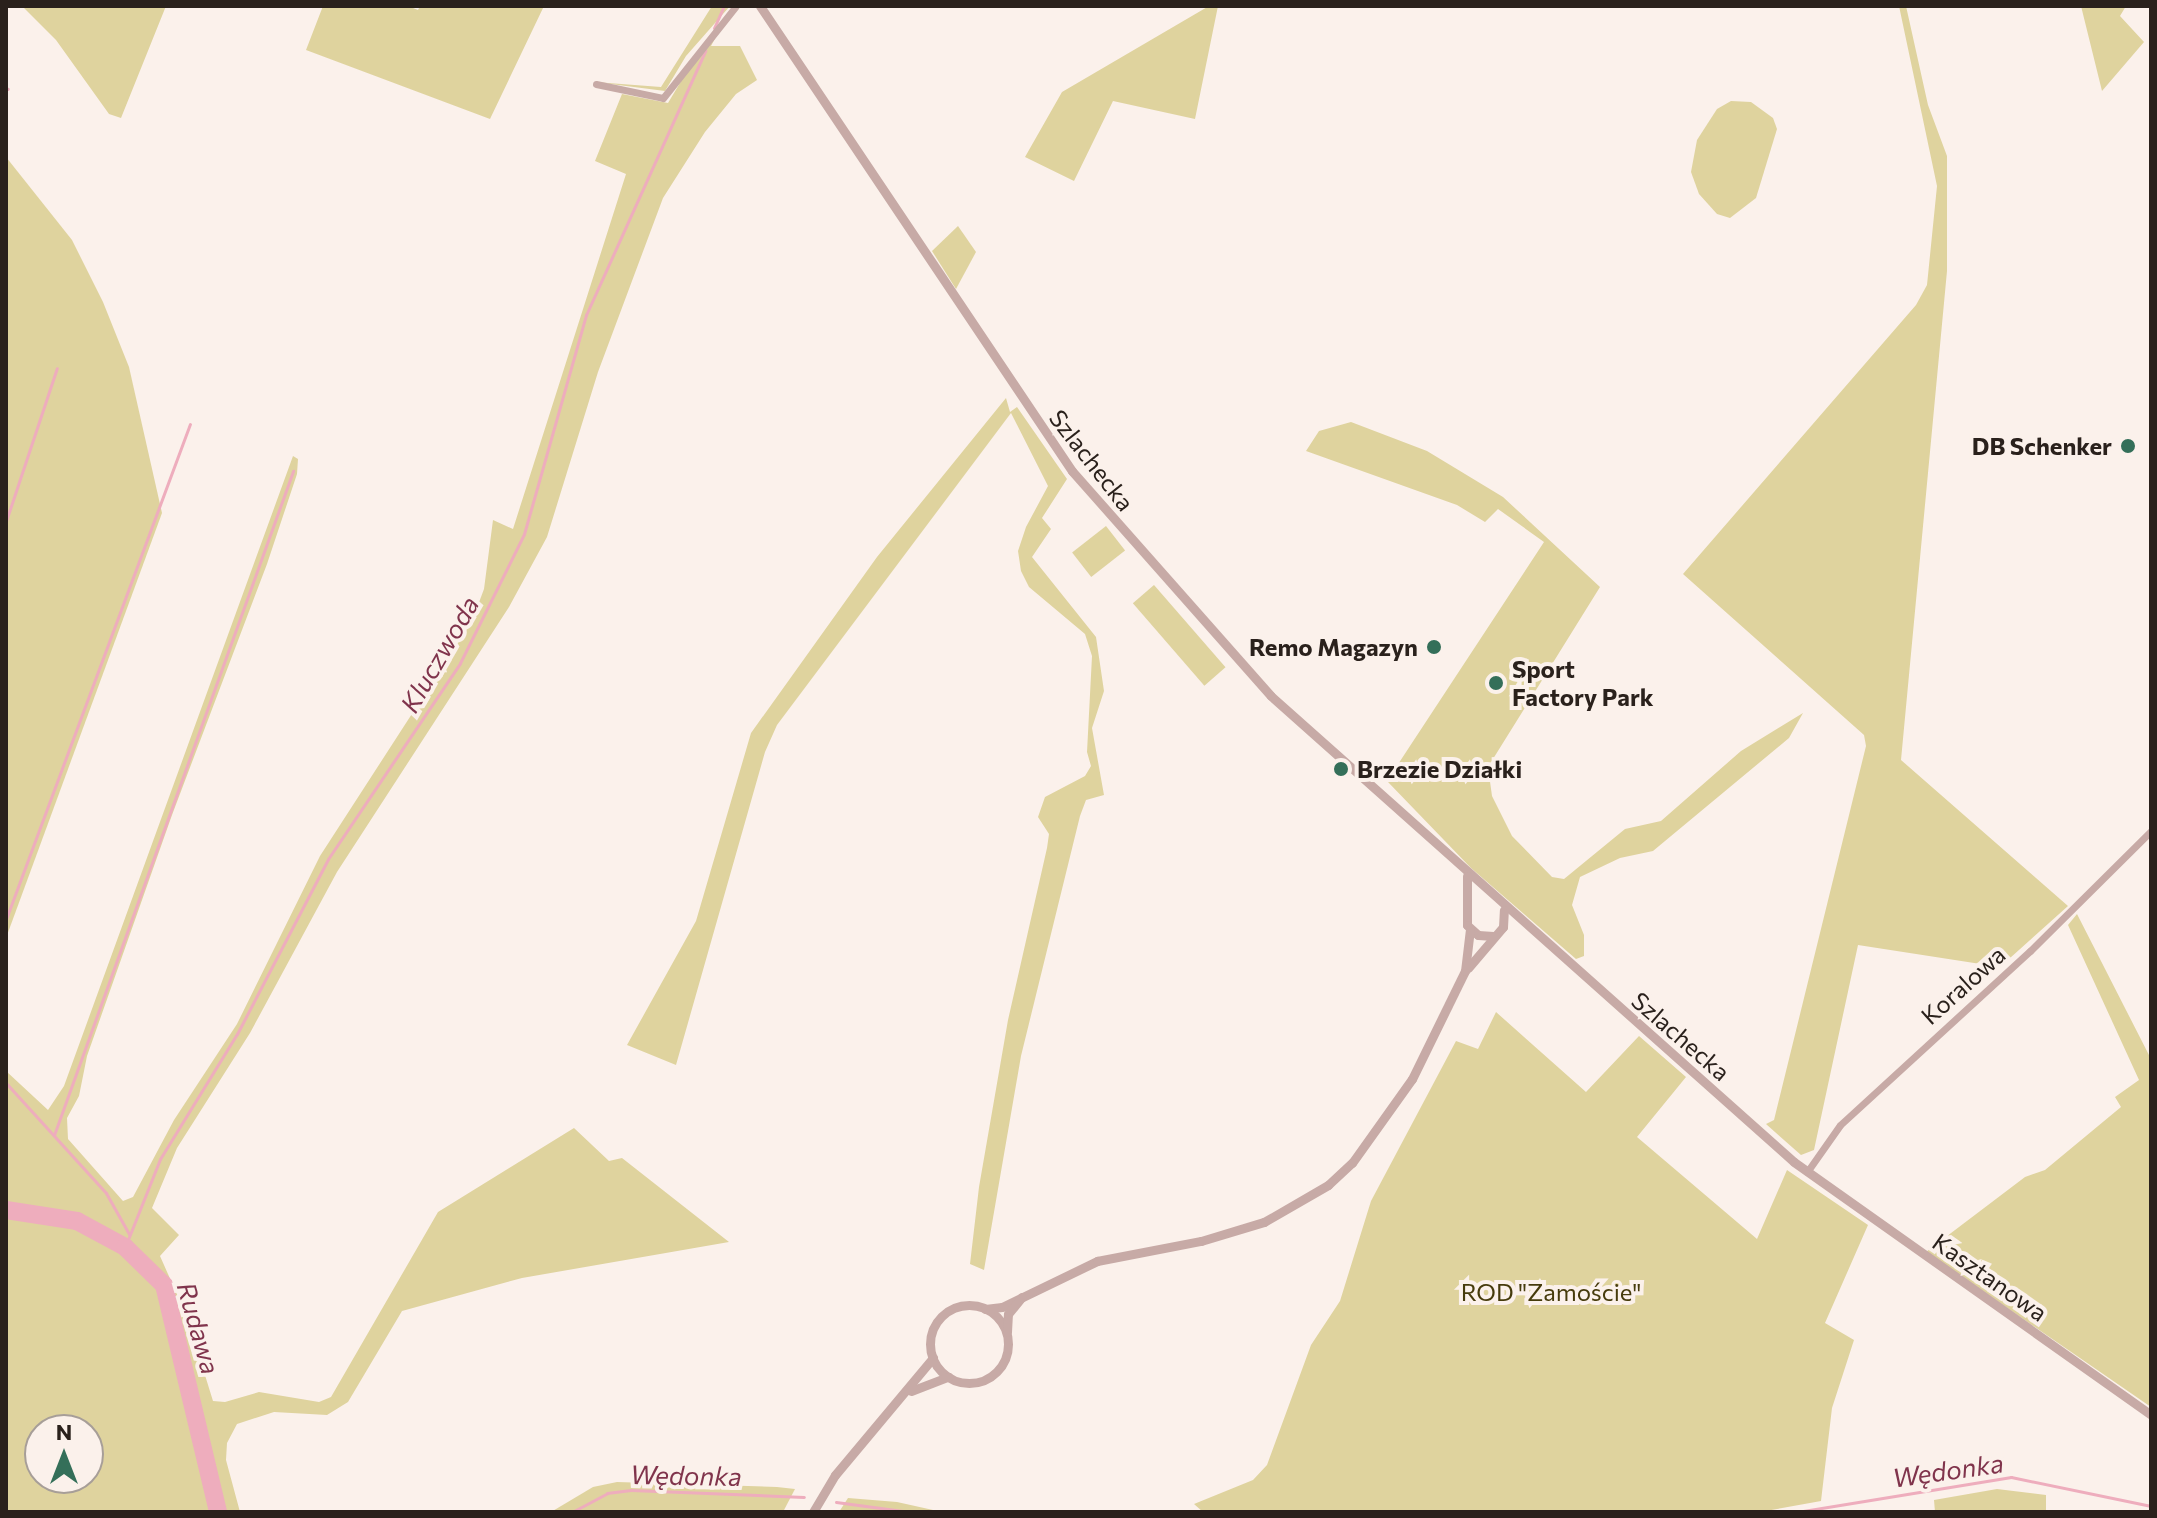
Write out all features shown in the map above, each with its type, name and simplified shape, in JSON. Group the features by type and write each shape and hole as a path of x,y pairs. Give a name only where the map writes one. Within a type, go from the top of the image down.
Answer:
{"street":[{"path":"596,84 663,98 689,58 736,6"},
{"name":"Szlachecka","path":"760,6 1072,471 1263,688 1529,931 1807,1172"},
{"name":"Koralowa","path":"1807,1172 1840,1125 2030,951 2151,831"},
{"path":"1465,971 1470,929 1467,875"},
{"path":"948,1377 933,1358 931,1335 944,1315 963,1306 985,1309 1022,1297 1097,1261 1201,1241 1264,1222 1328,1185 1388,1116 1465,971 1506,918 1499,904 1481,898 1467,908"},
{"path":"1470,929 1496,933 1529,931"},
{"name":"Kasztanowa","path":"1807,1172 2151,1415"},
{"path":"908,1392 948,1377 971,1383 993,1375 1006,1357 1008,1314 1022,1297"},
{"path":"985,1309 997,1317 1007,1336"},
{"path":"813,1512 859,1445 908,1392 933,1358"}],"green space":[{"path":"22,6 166,6 121,118 109,114 56,40"},
{"path":"323,6 408,6 418,10 420,6 544,6 490,119 306,50"},
{"path":"712,6 730,6 686,56 665,91 595,82 661,87"},
{"path":"1209,6 1218,6 1195,119 1113,101 1074,181 1025,157 1062,92"},
{"path":"1899,6 1906,6 1928,105 1947,156 1947,271 1901,760 2068,906 2000,967 1858,945 1814,1150 1801,1155 1766,1124 1774,1120 1866,746 1864,735 1683,574 1916,305 1927,285 1937,186"},
{"path":"2081,6 2126,6 2120,16 2144,42 2102,91"},
{"path":"719,31 711,46 740,46 757,80 736,94 705,132 663,198 598,372 547,537 509,607 337,872 250,1033 177,1148 152,1208 179,1235 160,1256 187,1317 213,1401 225,1402 259,1392 319,1402 331,1397 438,1212 574,1128 609,1161 622,1158 729,1242 522,1278 402,1311 348,1402 327,1415 274,1412 237,1424 227,1443 226,1460 240,1512 6,1512 6,1071 48,1110 64,1086 293,456 298,459 297,474 267,564 172,815 87,1056 79,1096 67,1118 68,1139 123,1201 133,1197 174,1120 237,1024 320,856 472,621 484,589 493,520 513,529 626,174 595,161 622,94 668,103 698,53"},
{"path":"1731,101 1751,102 1773,118 1777,129 1756,198 1730,218 1717,214 1699,194 1691,172 1697,140 1717,109"},
{"path":"6,157 72,240 103,302 129,367 162,513 6,938"},
{"path":"958,226 976,252 956,289 932,251"},
{"path":"1006,398 1010,412 1017,407 1067,479 1042,518 1051,529 1032,557 1096,637 1104,691 1092,728 1104,795 1086,800 1080,816 1021,1056 984,1270 970,1264 979,1187 1008,1020 1047,848 1049,834 1038,817 1045,797 1085,776 1091,766 1087,752 1092,656 1085,634 1029,587 1021,571 1018,551 1026,527 1048,486 1011,413 777,725 765,752 676,1065 627,1045 696,921 751,733 877,557"},
{"path":"1351,422 1427,451 1503,497 1600,587 1488,767 1492,796 1512,836 1552,877 1564,879 1625,829 1661,821 1741,751 1803,713 1789,738 1653,851 1620,858 1580,877 1572,905 1584,935 1584,956 1576,959 1471,868 1387,781 1544,542 1498,509 1485,522 1457,505 1306,451 1319,431"},
{"path":"1106,526 1125,550 1091,577 1072,552"},
{"path":"1154,585 1226,667 1204,686 1133,603"},
{"path":"2077,914 2151,1059 2151,1407 1926,1252 2025,1177 2045,1170 2121,1107 2115,1097 2139,1080 2068,925"},
{"name":"ROD \"Zamoście\"","path":"1496,1012 1586,1092 1639,1036 1686,1077 1637,1137 1757,1239 1787,1170 1868,1225 1825,1323 1854,1340 1832,1408 1821,1501 1760,1512 1203,1512 1194,1504 1253,1480 1267,1465 1311,1345 1340,1301 1371,1201 1456,1041 1478,1049"},
{"path":"617,1482 795,1489 783,1512 551,1512 593,1487"},
{"path":"1997,1489 2046,1495 2046,1512 1935,1512 1934,1500"},
{"path":"848,1498 897,1502 942,1512 839,1512"}],"waterway":[{"name":"Kluczwoda","path":"714,28 724,6"},
{"name":"Kluczwoda","path":"125,1247 160,1159 237,1034 328,859 460,663 524,534 586,315 705,51"},
{"path":"6,521 57,368"},
{"path":"6,919 190,424"},
{"path":"54,1135 293,471"},
{"path":"6,1083 106,1193 129,1234"},
{"name":"Rudawa","path":"6,1210 77,1221 125,1247 164,1285 218,1512"},
{"name":"Wędonka","path":"1797,1512 2011,1477 2151,1506"},
{"name":"Wędonka","path":"572,1512 607,1493 631,1490 804,1497"},
{"name":"Wędonka","path":"836,1502 910,1512"}],"place":[{"name":"DB Schenker","path":"2128,446"},
{"name":"Remo Magazyn","path":"1434,647"},
{"name":"Sport Factory Park","path":"1496,683"},
{"name":"Brzezie Działki","path":"1341,769"}]}
